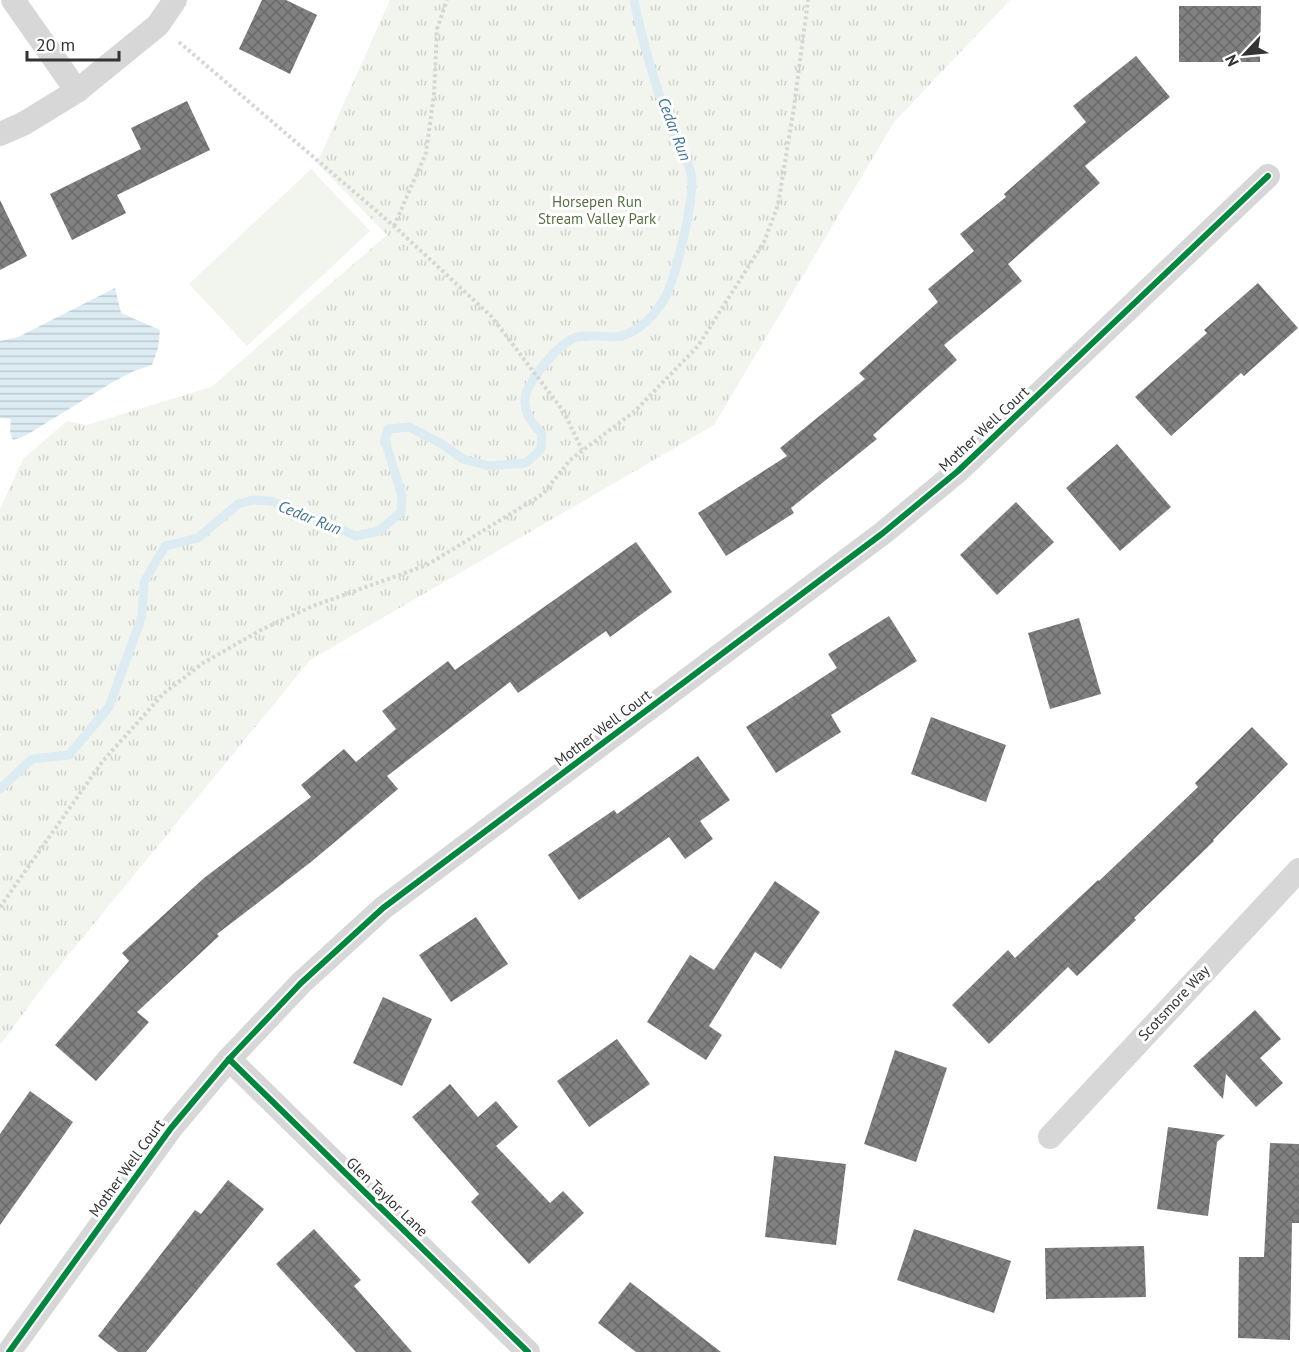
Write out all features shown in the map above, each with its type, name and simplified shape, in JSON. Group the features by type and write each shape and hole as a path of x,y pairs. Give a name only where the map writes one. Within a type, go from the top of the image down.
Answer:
{"street":[{"path":"13,0 77,91"},
{"path":"0,134 23,124 77,91 158,24 175,0"},
{"name":"Mother Well Court","path":"9,1352 171,1128 229,1059 301,983 383,908 883,533 958,471 1268,176"},
{"name":"Scotsmore Way","path":"1050,1137 1299,870"},
{"name":"Glen Taylor Lane","path":"229,1059 528,1352"}],"path":[{"path":"393,226 426,153 434,94 437,29 447,0"},
{"path":"0,907 102,762 163,694 203,663 261,630 313,606 427,566 543,494 570,460 635,411 698,346 764,242 778,205 808,0"},
{"path":"158,24 393,226 492,317 564,412 582,450"}],"green space":[{"name":"Horsepen Run Stream Valley Park","path":"390,0 1010,0 894,122 714,425 310,660 48,980 0,1045 0,509 23,459 67,421 87,425 211,387 387,235 317,163"},
{"path":"311,169 370,231 247,346 189,284"}],"shaded area":[{"path":"115,288 121,313 160,330 158,348 152,365 111,383 25,436 13,440 10,432 11,419 0,418 0,341 18,337"}],"building":[{"path":"262,0 286,0 317,15 290,74 239,49"},
{"path":"1179,6 1261,6 1260,62 1179,62"},
{"path":"1136,56 1170,97 1085,166 1100,183 1008,264 1022,281 944,345 957,360 873,435 877,439 791,508 794,513 726,556 698,513 787,456 780,448 865,379 859,373 938,302 928,289 974,251 960,234 1006,197 1004,194 1086,122 1073,106"},
{"path":"187,101 210,150 117,195 126,213 72,240 50,194 141,149 131,128"},
{"path":"0,200 27,256 0,270"},
{"path":"1258,283 1298,328 1244,376 1241,373 1171,436 1135,397 1207,333 1204,330"},
{"path":"1117,444 1171,507 1120,551 1066,488"},
{"path":"1016,502 1054,542 997,595 960,555"},
{"path":"636,542 672,592 610,637 606,631 518,693 510,682 387,776 398,789 311,862 217,934 219,936 137,1012 149,1022 96,1081 55,1045 129,961 122,953 204,878 311,797 301,785 344,749 356,762 396,729 382,711 448,661 455,670"},
{"path":"889,616 917,661 831,715 841,732 776,773 746,727 837,668 828,654"},
{"path":"1079,618 1101,694 1050,709 1028,633"},
{"path":"931,717 1006,745 986,802 911,774"},
{"path":"1252,727 1288,764 1214,841 1134,918 1136,920 1077,976 1068,967 989,1044 952,1005 1008,950 1015,958 1099,881 1198,787 1195,783"},
{"path":"698,756 730,800 700,821 713,839 685,859 669,837 579,900 548,855 614,810 617,814"},
{"path":"775,881 820,912 781,969 755,952 709,1026 722,1035 706,1060 647,1022 690,955 714,970"},
{"path":"476,917 508,964 451,1002 419,955"},
{"path":"383,997 432,1019 402,1086 353,1063"},
{"path":"1255,1010 1281,1039 1260,1058 1283,1083 1256,1107 1226,1074 1223,1099 1193,1066"},
{"path":"617,1039 650,1084 589,1127 557,1081"},
{"path":"895,1050 947,1068 916,1162 864,1144"},
{"path":"450,1084 478,1117 496,1101 518,1127 496,1146 550,1203 563,1191 584,1213 529,1264 471,1202 479,1194 412,1117"},
{"path":"30,1091 73,1122 0,1225 0,1134"},
{"path":"1168,1127 1225,1135 1217,1142 1208,1216 1157,1209"},
{"path":"1270,1143 1299,1144 1299,1223 1292,1223 1290,1340 1238,1338 1239,1257 1264,1257"},
{"path":"774,1156 846,1164 836,1245 765,1237"},
{"path":"228,1180 264,1209 146,1352 118,1352 98,1336 195,1210 201,1214"},
{"path":"314,1229 361,1280 354,1286 412,1352 356,1352 276,1264"},
{"path":"914,1229 1011,1261 994,1313 897,1280"},
{"path":"1144,1246 1146,1297 1046,1299 1045,1248"},
{"path":"630,1282 721,1352 636,1352 598,1323"}],"waterway":[{"name":"Cedar Run","path":"0,789 32,759 69,755 109,707 142,616 144,582 165,546 198,538 238,504 253,500 270,501 356,536 379,531 401,512 402,496 385,440 388,429 409,427 442,444 463,459 488,466 526,463 541,449 542,434 528,416 525,403 529,386 542,367 572,339 587,336 621,336 636,330 654,314 663,301 673,276 688,218 692,184 690,168 672,131 655,83 634,0"}],"cycle path":[{"path":"9,1352 171,1128 229,1059 301,983 383,908 883,533 958,471 1268,176"},
{"path":"229,1059 528,1352"}]}
